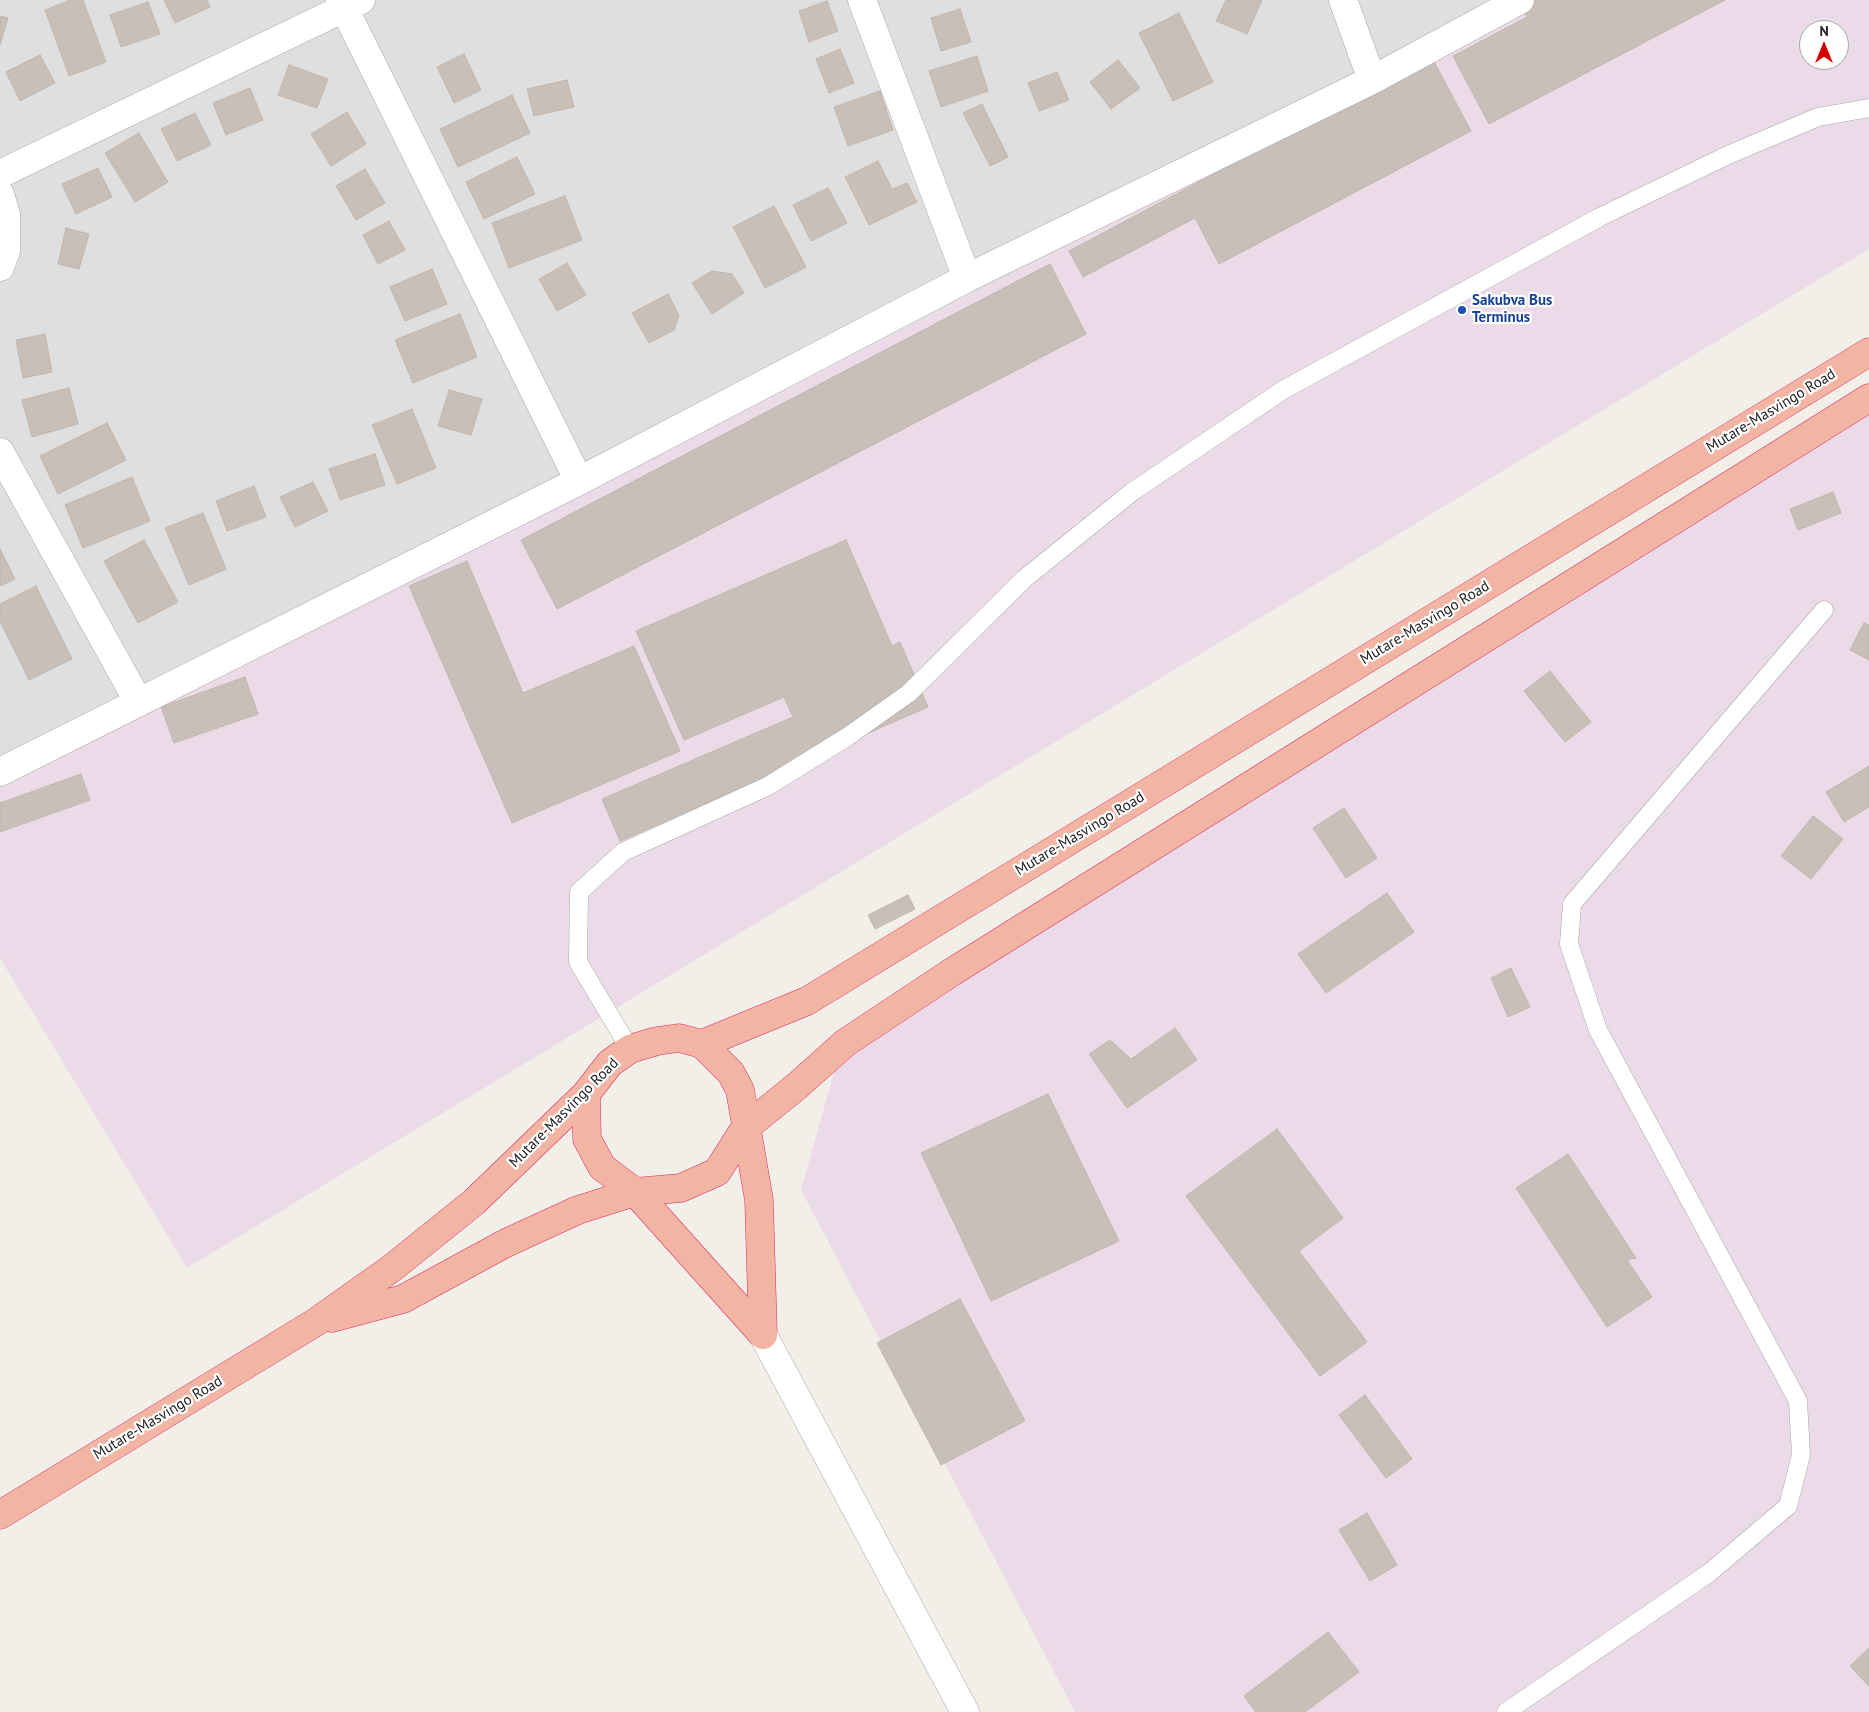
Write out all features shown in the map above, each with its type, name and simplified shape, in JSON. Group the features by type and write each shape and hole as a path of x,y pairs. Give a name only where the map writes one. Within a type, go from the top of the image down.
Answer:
{"highway":[{"name":"Mutare-Masvingo Road","path":"0,1515 316,1322 392,1268 474,1202 586,1094 610,1063 630,1049 657,1041 679,1038 702,1044 807,1001 1869,352"},
{"name":"Mutare-Masvingo Road","path":"316,1322 403,1299 506,1243 578,1210 635,1192 681,1188 701,1181 717,1172 746,1128 797,1086 844,1043 952,972 1869,398"},
{"path":"702,1044 731,1073 740,1090 759,1200 763,1335"},
{"path":"586,1094 588,1139 602,1167 635,1192 763,1335"}],"street":[{"path":"862,0 967,278"},
{"path":"1343,0 1372,80"},
{"path":"0,772 579,481 967,278 1372,80 1520,0"},
{"path":"0,174 349,3 579,481"},
{"path":"0,194 6,214 6,251 0,267"},
{"path":"0,452 138,701"},
{"path":"763,1335 965,1712"}],"lane":[{"path":"630,1049 578,962 579,892 624,852 768,786 847,737 909,693 1024,579 1132,492 1283,390 1600,217 1728,155 1818,118 1869,108"},
{"path":"1506,1712 1709,1573 1788,1506 1801,1456 1798,1401 1598,1030 1569,944 1572,904 1824,610"}],"shaded area":[{"path":"0,0 1538,0 1362,96 0,789"},
{"path":"1538,0 1869,0 1869,249 187,1268 0,958 0,789 1362,96"},
{"path":"1869,387 1869,1712 1075,1712 801,1190 840,1051"}],"building":[{"path":"70,0 83,0 106,62 69,76 45,10"},
{"path":"164,0 207,0 210,7 175,23"},
{"path":"1226,0 1262,0 1247,34 1216,21"},
{"path":"1528,0 1725,0 1489,124 1453,56 1527,17 1520,4"},
{"path":"827,1 838,31 809,42 799,11"},
{"path":"148,2 160,34 121,47 110,15"},
{"path":"960,9 971,42 941,51 931,18"},
{"path":"1179,13 1213,82 1173,101 1139,33"},
{"path":"0,16 8,18 0,45"},
{"path":"840,49 854,83 829,93 816,59"},
{"path":"464,54 481,90 454,103 437,67"},
{"path":"40,55 55,83 20,101 6,72"},
{"path":"977,56 988,91 941,107 929,71"},
{"path":"1432,58 1471,131 1219,264 1195,218 1083,277 1069,251"},
{"path":"1118,60 1140,88 1111,109 1090,82"},
{"path":"289,65 328,79 317,108 278,95"},
{"path":"1057,72 1069,100 1039,111 1028,83"},
{"path":"567,80 574,107 534,116 527,89"},
{"path":"250,88 263,120 226,135 213,103"},
{"path":"880,91 893,130 848,146 834,107"},
{"path":"512,95 530,133 458,167 440,129"},
{"path":"982,104 1008,157 990,166 963,113"},
{"path":"347,112 366,144 331,166 311,134"},
{"path":"195,113 211,145 177,161 161,129"},
{"path":"139,133 168,182 135,202 105,153"},
{"path":"517,157 535,194 484,219 466,182"},
{"path":"878,161 892,189 907,183 917,202 869,225 845,177"},
{"path":"98,168 112,197 76,214 62,184"},
{"path":"365,169 385,203 356,220 336,186"},
{"path":"828,188 847,223 811,241 793,205"},
{"path":"565,196 582,240 509,268 492,223"},
{"path":"774,206 806,267 765,288 733,227"},
{"path":"389,221 405,250 378,264 363,235"},
{"path":"66,228 89,234 79,269 58,264"},
{"path":"567,263 586,295 557,311 539,279"},
{"path":"1050,264 1086,334 557,609 521,540"},
{"path":"432,269 447,304 405,321 390,287"},
{"path":"712,271 732,274 744,293 712,314 692,283"},
{"path":"668,294 679,315 674,330 649,343 632,313"},
{"path":"460,314 477,357 413,383 395,340"},
{"path":"45,334 52,372 23,378 16,340"},
{"path":"69,388 78,424 32,437 22,400"},
{"path":"449,390 482,399 471,435 438,426"},
{"path":"412,409 436,468 397,484 372,425"},
{"path":"107,423 126,460 58,494 40,456"},
{"path":"375,454 385,485 340,500 329,469"},
{"path":"132,477 150,521 83,548 65,505"},
{"path":"313,482 328,511 295,527 280,497"},
{"path":"254,486 266,517 227,531 216,501"},
{"path":"1833,492 1841,513 1798,530 1790,509"},
{"path":"203,513 226,569 189,585 165,528"},
{"path":"144,540 178,602 138,623 104,561"},
{"path":"846,540 892,646 900,642 928,707 620,841 602,799 793,717 784,697 684,740 636,631"},
{"path":"0,549 15,579 0,586"},
{"path":"467,561 523,693 634,646 680,751 512,823 409,586"},
{"path":"36,586 72,659 29,680 0,621 0,604"},
{"path":"1864,623 1869,625 1869,660 1850,650"},
{"path":"1550,671 1591,722 1565,742 1524,691"},
{"path":"245,677 258,714 174,743 161,707"},
{"path":"1869,766 1869,807 1844,822 1826,792"},
{"path":"81,774 90,800 0,832 0,803"},
{"path":"1344,808 1377,858 1346,878 1313,828"},
{"path":"1813,816 1843,839 1811,879 1781,856"},
{"path":"1387,893 1414,932 1326,993 1298,954"},
{"path":"908,895 915,909 875,929 868,915"},
{"path":"1511,968 1530,1007 1508,1017 1491,978"},
{"path":"1175,1028 1197,1060 1127,1108 1089,1054 1110,1040 1131,1059"},
{"path":"1048,1094 1119,1241 991,1301 921,1153"},
{"path":"1277,1129 1343,1218 1299,1251 1367,1342 1320,1376 1186,1196"},
{"path":"1568,1154 1636,1258 1627,1260 1652,1297 1607,1327 1516,1188"},
{"path":"960,1299 1025,1421 941,1465 877,1343"},
{"path":"1365,1395 1412,1459 1386,1478 1339,1415"},
{"path":"1367,1513 1397,1565 1370,1581 1339,1530"},
{"path":"1328,1632 1359,1672 1305,1712 1256,1712 1244,1696"},
{"path":"1869,1648 1869,1686 1850,1666"}],"place":[{"name":"Sakubva Bus Terminus","path":"1462,310"}]}
